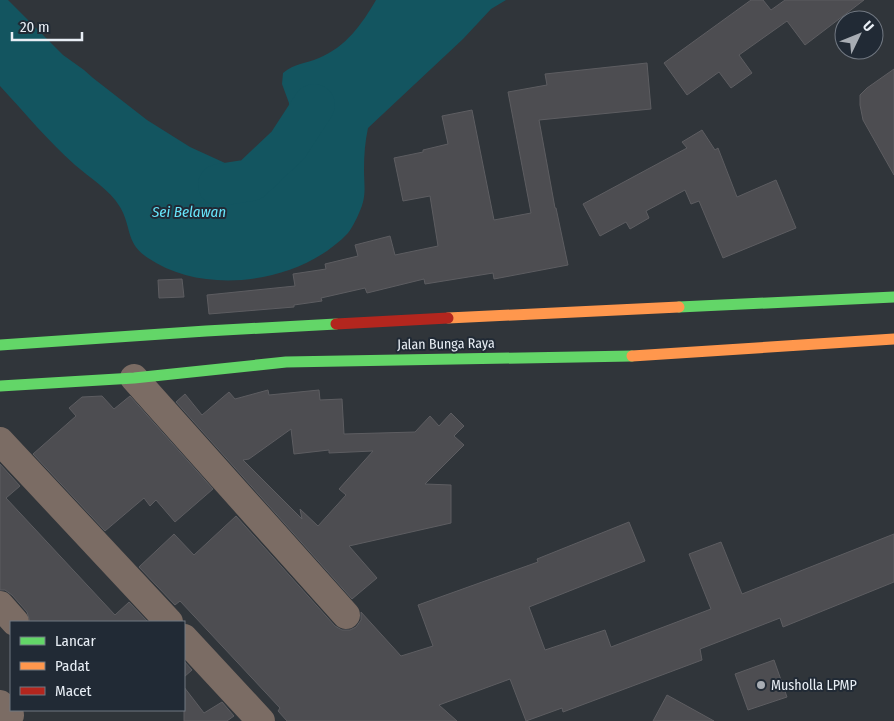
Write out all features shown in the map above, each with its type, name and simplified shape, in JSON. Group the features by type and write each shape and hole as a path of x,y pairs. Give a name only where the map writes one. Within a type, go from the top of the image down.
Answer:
{"main road":[{"name":"Jalan Bunga Raya","path":"0,345 422,319 894,297"},
{"name":"Jalan Bunga Raya","path":"0,386 134,378 286,362 634,356 894,340"}],"street":[{"path":"134,378 346,615"},
{"path":"0,440 168,621"},
{"path":"0,605 14,621"},
{"path":"185,639 261,721"}],"water":[{"name":"Sei Belawan","path":"0,0 8,0 63,55 147,120 190,147 225,163 238,165 263,164 273,161 280,153 288,134 289,103 282,84 283,73 296,65 319,58 337,48 359,26 376,0 506,0 491,9 463,39 368,128 364,154 362,207 348,233 328,250 305,263 279,273 252,279 224,280 197,278 171,270 148,258 141,252 132,241 124,214 116,201 55,146 0,86"}],"building":[{"path":"751,0 763,0 771,10 785,0 864,0 851,10 834,10 834,23 805,45 787,21 739,55 752,73 731,88 719,72 687,95 664,63"},
{"path":"647,63 651,109 539,120 555,208 568,265 494,279 493,273 425,284 424,279 367,293 365,288 321,298 322,301 294,305 294,307 209,314 207,295 295,286 293,274 326,269 325,264 358,256 355,245 390,236 395,255 438,246 430,196 403,201 394,158 448,144 442,116 472,110 494,220 531,213 508,92 547,85 545,74"},
{"path":"894,69 894,175 863,120 860,95"},
{"path":"702,130 715,150 718,148 737,197 776,180 796,228 723,258 699,201 691,204 685,190 646,211 649,218 630,229 626,222 600,236 583,204 687,148 682,142"},
{"path":"182,279 184,297 159,298 158,280"},
{"path":"268,390 269,395 319,390 320,400 342,399 344,434 415,432 430,416 439,426 451,413 464,426 454,436 464,445 425,484 451,485 451,523 349,546 377,578 352,599 176,402 185,394 202,415 229,392 235,399","holes":["291,429 294,454 329,450 329,453 373,451 339,489 346,495 318,526 300,509 302,519 243,460 249,459"]},
{"path":"102,396 114,409 130,396 213,489 175,522 156,500 150,506 144,498 105,531 33,454 76,416 69,408 82,397"},
{"path":"0,464 20,486 6,498 115,615 129,602 147,621 30,621 27,612 12,595 5,590 0,590"},
{"path":"236,516 335,626 342,630 350,630 356,627 361,620 361,612 401,656 433,646 418,605 538,562 537,559 629,522 645,561 529,607 545,650 605,630 611,647 711,609 689,554 721,542 742,594 894,534 894,582 783,627 780,618 700,649 702,660 563,712 562,708 526,721 510,679 439,705 457,721 287,721 278,711 280,708 180,601 175,605 139,567 174,534 194,555"},
{"name":"Musholla LPMP","path":"774,660 787,697 748,710 735,674"},
{"path":"185,662 192,670 185,676"},
{"path":"185,688 204,713 222,702 234,716 227,721 184,721"},
{"path":"667,695 714,721 653,721"}],"waterway":[{"name":"Sei Belawan","path":"219,185 251,180 288,145 314,105"}],"traffic: fast":[{"path":"679,307 894,297"},
{"path":"0,345 336,324"},
{"path":"0,386 134,378 286,362 632,356"}],"traffic: slow":[{"path":"448,318 679,307"},
{"path":"632,356 894,339"}],"traffic: jam":[{"path":"336,324 448,318"}],"place":[{"name":"Musholla LPMP","path":"761,685"}]}
